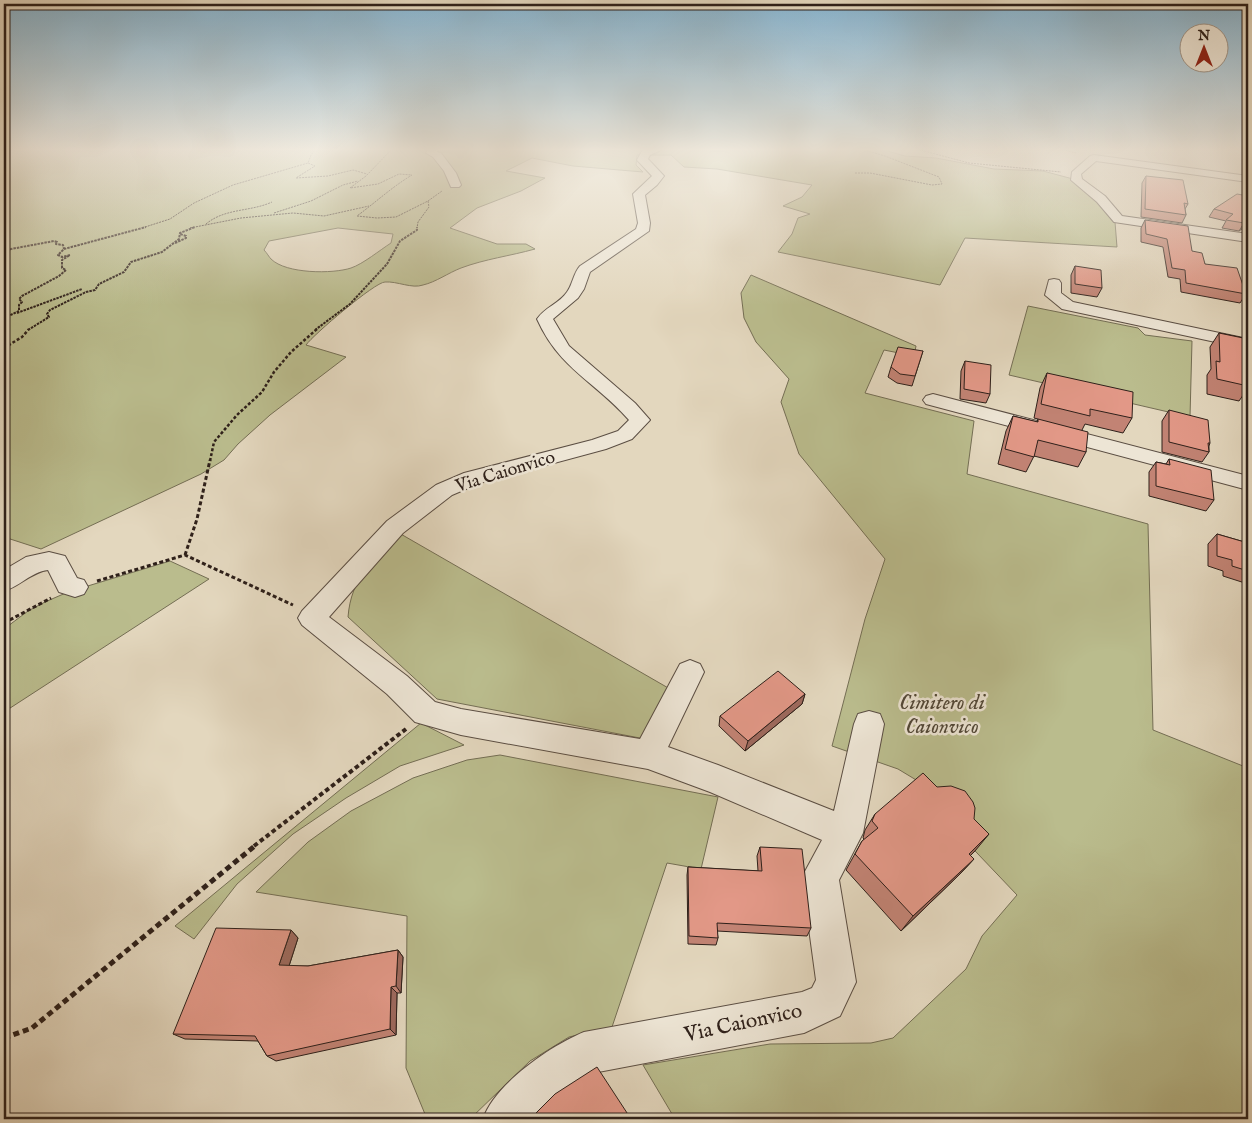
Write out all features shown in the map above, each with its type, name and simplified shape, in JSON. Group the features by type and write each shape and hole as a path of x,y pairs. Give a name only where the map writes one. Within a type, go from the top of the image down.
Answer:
{"street":[{"name":"Via Caionvico","path":"640,200 644,223 642,231 585,269 581,273 573,296 548,313 545,319 555,341 583,371 618,396 640,420 625,435 599,445 472,478 444,490 395,527 312,618 397,685 426,713 461,722 648,755 718,780 846,834"},
{"path":"1102,200 1118,219 1248,238"},
{"path":"1054,283 1053,295 1068,306 1248,344"},
{"path":"933,400 1248,484"},
{"path":"4,582 35,564 48,560 56,562 68,585 75,588"},
{"path":"648,755 690,672"},
{"name":"Via Caionvico","path":"505,1119 541,1083 584,1054 804,1012 826,1002 836,982 820,877 846,834 866,740"}],"path":[{"path":"16,313 22,302 19,299 22,296 59,276 66,270 62,268 62,260 70,255 62,257 58,255 64,249 137,230 170,218 201,200"},
{"path":"270,215 313,200"},
{"path":"186,555 197,519 214,442 237,415 262,392 274,372 292,352 317,329 350,304 372,282 387,264 400,241 417,230 418,222 430,204 428,201 421,202 408,213 385,219 357,216 377,200"},
{"path":"206,225 214,218 257,209 272,202"},
{"path":"180,234 206,225 252,216 306,214 325,216 372,205"},
{"path":"171,245 186,238 184,234 180,234"},
{"path":"4,348 22,338 30,328 46,320 49,317 47,314 50,310 86,292 95,290 99,284 124,272 131,262 147,258 156,252 162,252 179,239 180,234"},
{"path":"4,253 12,249 54,241 56,244 63,245 64,249"},
{"path":"4,318 36,307 61,294 82,289"},
{"path":"4,623 37,604 75,588 186,555 281,599"},
{"path":"4,1038 32,1028 269,834 426,713"}],"green space":[{"path":"4,200 497,200 477,208 450,228 497,244 526,244 535,249 470,265 428,284 409,286 385,282 369,290 306,345 346,357 270,415 238,444 224,460 201,474 41,549 4,537","holes":["338,228 393,234 391,243 356,266 343,270 322,272 287,268 271,259 264,250 269,241"]},
{"path":"795,200 1097,200 1115,222 1117,247 965,238 940,285 778,252 792,234 798,218 810,214 783,206"},
{"name":"Cimitero di Caionvico","path":"751,275 916,346 914,356 884,350 865,393 974,421 967,474 1148,524 1153,730 1248,768 1248,1119 675,1119 643,1065 770,1044 871,1043 893,1038 966,969 982,936 1017,895 958,833 936,792 898,769 832,746 865,619 885,559 799,454 781,402 789,379 756,342 744,318 741,293"},
{"path":"1028,306 1138,328 1145,335 1192,341 1190,417 1009,375"},
{"path":"399,533 670,689 645,739 437,699 348,617 354,591 365,570"},
{"path":"170,561 209,579 4,712 4,629 28,611 68,592"},
{"path":"421,723 464,745 400,766 346,798 293,834 237,884 194,939 175,926"},
{"path":"500,755 718,797 701,869 667,863 612,1027 569,1037 530,1061 470,1119 427,1119 406,1068 407,916 256,892 308,842 351,811 413,778 467,760"}],"building":[{"path":"1145,200 1187,200 1188,204 1184,203 1186,215 1145,209"},
{"path":"1227,200 1248,200 1248,220 1244,223 1226,220 1233,214 1214,209"},
{"path":"1145,220 1188,226 1192,251 1202,253 1205,264 1237,268 1246,294 1186,283 1185,270 1172,268 1167,239 1146,234"},
{"path":"1075,266 1101,270 1102,288 1075,284"},
{"path":"1219,333 1248,339 1248,386 1217,379 1216,361 1220,362"},
{"path":"898,347 923,351 915,376 900,374 891,367"},
{"path":"965,361 991,365 990,394 964,389"},
{"path":"1047,373 1133,392 1132,418 1090,409 1090,416 1041,404"},
{"path":"1169,410 1208,420 1209,452 1169,442"},
{"path":"1013,416 1038,422 1038,419 1088,432 1086,452 1038,440 1034,457 1005,449"},
{"path":"1169,459 1211,470 1214,500 1156,486 1156,462 1170,465"},
{"path":"1217,534 1248,543 1248,571 1232,566 1232,560 1217,556"},
{"path":"778,671 805,694 748,741 720,716"},
{"path":"923,773 937,787 951,786 965,791 975,808 974,819 989,834 969,854 974,859 913,916 855,854 862,841 878,828 872,821 875,814"},
{"path":"760,847 802,849 811,928 717,923 718,938 689,936 688,867 762,871"},
{"path":"216,928 291,930 279,965 308,966 398,950 396,986 391,987 390,1029 267,1056 255,1036 173,1034"},
{"path":"597,1067 631,1119 523,1119 534,1115 555,1094"}]}
